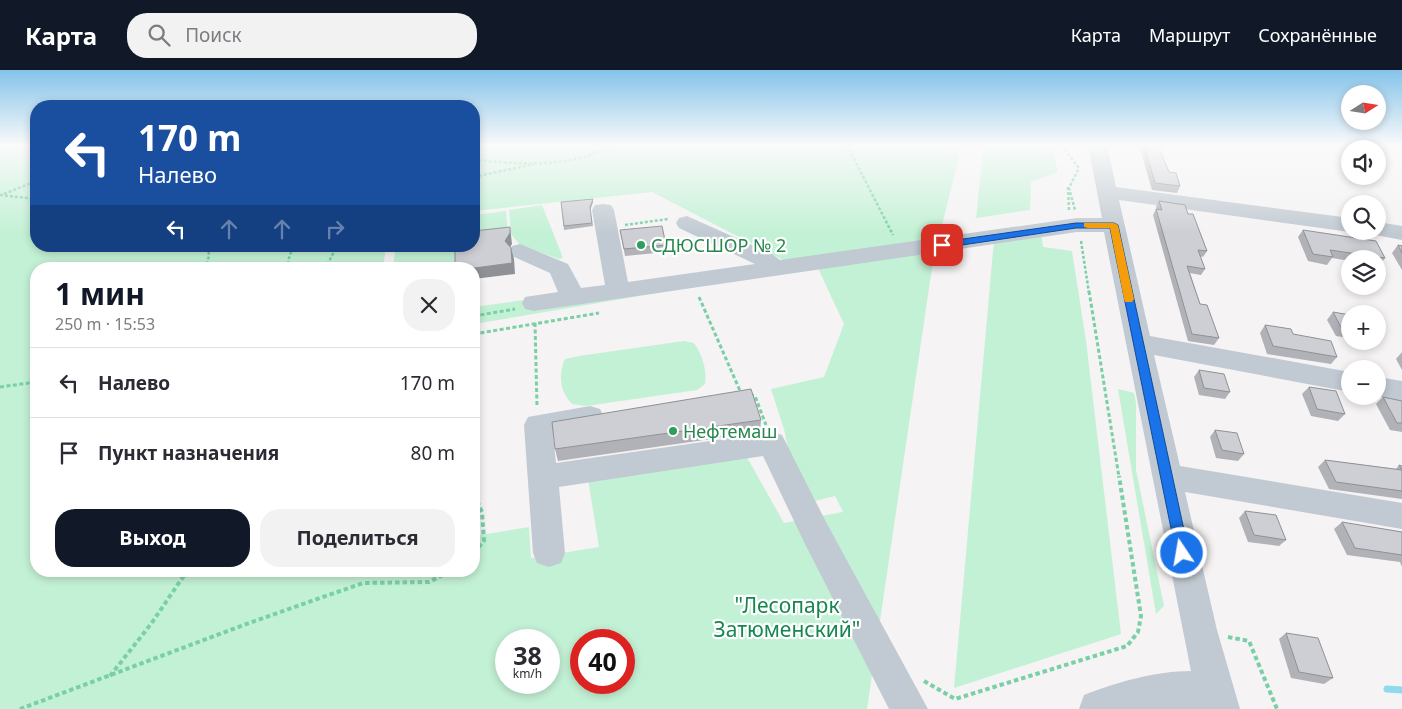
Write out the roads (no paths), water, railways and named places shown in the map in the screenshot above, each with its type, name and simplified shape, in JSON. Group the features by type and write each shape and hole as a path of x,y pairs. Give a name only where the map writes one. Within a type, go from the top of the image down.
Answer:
{"street":[{"path":"1098,709 1168,690 1217,700 1198,630 1103,175"},
{"path":"1106,192 1341,225"},
{"path":"605,218 618,291"},
{"path":"687,223 764,259 776,269"},
{"path":"534,303 1076,225 1114,225"},
{"path":"1386,230 1402,233"},
{"path":"520,251 560,270 573,298"},
{"path":"1138,343 1341,380"},
{"path":"1386,388 1402,391"},
{"path":"549,553 538,425 615,413"},
{"path":"542,477 772,443 815,532 909,709"},
{"path":"1166,476 1402,516"}],"waterway":[{"path":"1387,689 1402,690"}],"place":[{"name":"СДЮСШОР № 2","path":"641,245"},
{"name":"Нефтемаш","path":"673,431"}],"park label":[{"name":"\"Лесопарк Затюменский\"","path":"787,617"}]}
